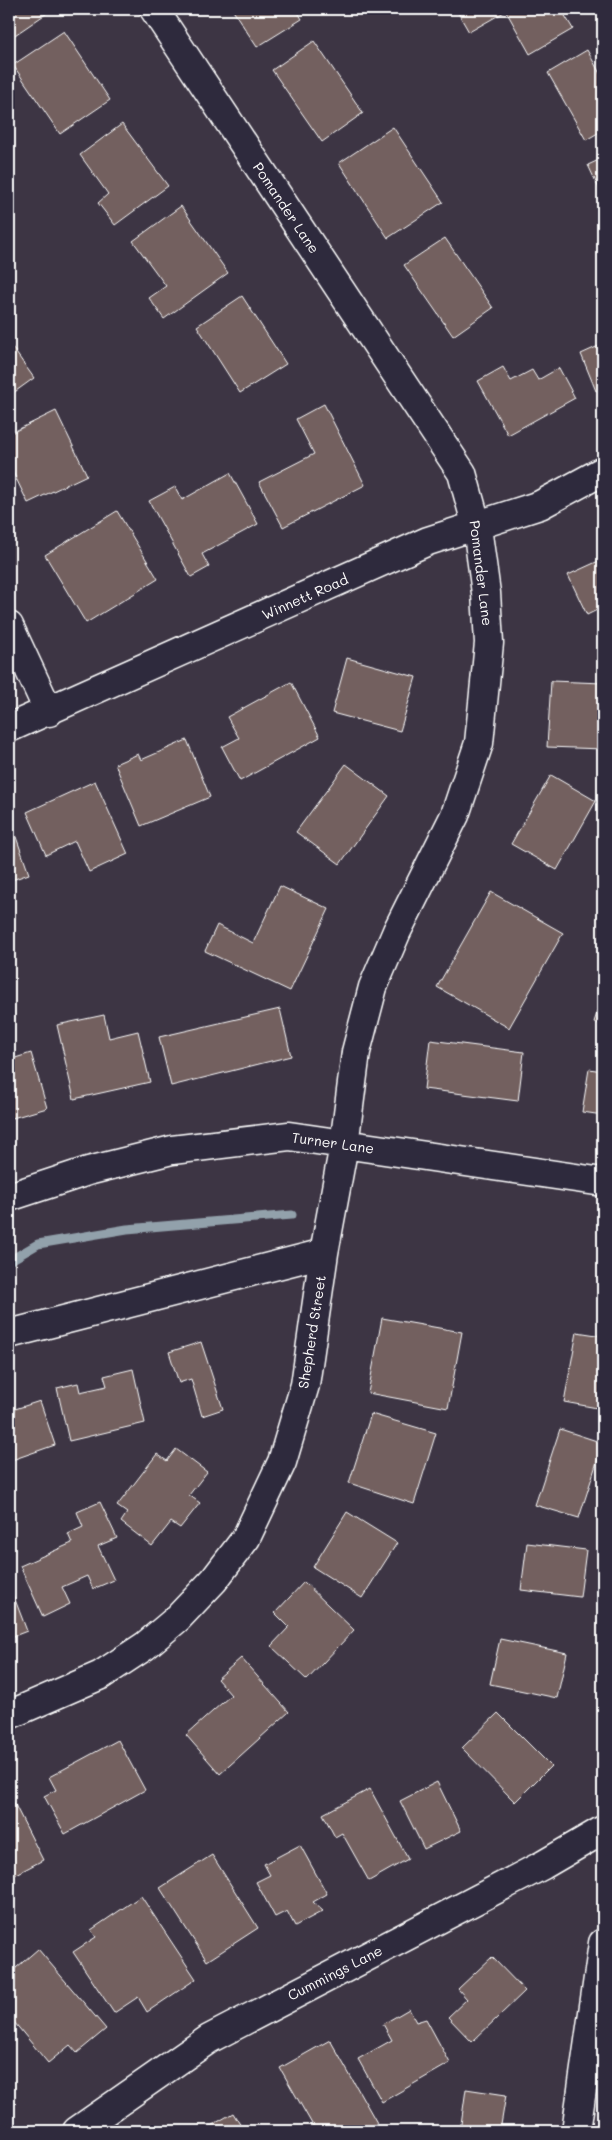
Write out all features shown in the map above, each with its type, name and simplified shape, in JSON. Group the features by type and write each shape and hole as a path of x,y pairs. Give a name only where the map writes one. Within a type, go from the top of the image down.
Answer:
{"street":[{"name":"Pomander Lane","path":"154,9 462,473 477,527 486,593 489,643 479,743 455,815 397,930 373,987 356,1052 344,1145"},
{"name":"Winnett Road","path":"9,728 49,712 428,541 477,527 540,505 603,471"},
{"path":"9,626 49,712"},
{"name":"Turner Lane","path":"9,1197 88,1171 172,1150 289,1136 603,1182"},
{"name":"Shepherd Street","path":"9,1714 101,1674 145,1646 177,1619 214,1580 246,1538 282,1462 305,1385 324,1253 344,1145"},
{"path":"9,1334 324,1253"},
{"name":"Cummings Lane","path":"77,2131 209,2039 543,1865 603,1830"},
{"path":"576,2131 603,1943"}],"building":[{"path":"9,9 53,9 9,39"},
{"path":"232,9 296,9 302,19 257,47"},
{"path":"460,9 561,9 573,29 530,54 506,11 469,32 457,11"},
{"path":"64,31 110,100 60,134 13,65"},
{"path":"314,41 363,113 322,142 272,70"},
{"path":"587,50 603,79 603,130 586,140 548,73"},
{"path":"122,124 168,186 115,225 98,203 108,194 80,155"},
{"path":"393,127 443,202 388,238 339,163"},
{"path":"603,158 603,197 588,165"},
{"path":"181,206 228,273 164,319 149,298 166,286 133,241"},
{"path":"445,238 493,308 453,336 404,265"},
{"path":"242,296 286,364 240,393 197,326"},
{"path":"9,343 34,378 9,396"},
{"path":"603,344 603,388 596,391 581,354"},
{"path":"503,367 511,381 532,370 538,380 559,368 575,398 508,435 478,381"},
{"path":"324,404 365,485 283,527 259,482 314,454 296,419"},
{"path":"56,411 87,475 28,503 9,464 9,434"},
{"path":"230,473 258,524 202,554 209,567 191,577 149,501 175,487 182,500"},
{"path":"117,511 158,579 86,623 45,555"},
{"path":"603,559 603,607 587,615 568,575"},
{"path":"347,658 416,677 400,731 332,713"},
{"path":"551,681 603,683 603,749 547,747"},
{"path":"291,682 320,737 240,781 222,747 239,738 227,717"},
{"path":"187,740 210,797 141,826 115,764 138,754 141,760"},
{"path":"346,764 389,796 340,864 296,832"},
{"path":"551,775 596,801 557,870 511,844"},
{"path":"95,781 128,854 89,872 75,841 46,855 27,812"},
{"path":"9,817 29,874 9,881"},
{"path":"280,886 329,909 290,991 205,951 217,925 253,943"},
{"path":"491,892 563,933 509,1028 437,987"},
{"path":"603,996 603,1025 594,1022"},
{"path":"280,1009 291,1056 171,1086 159,1037"},
{"path":"104,1015 109,1038 138,1031 150,1082 74,1099 57,1025"},
{"path":"430,1040 524,1052 518,1101 424,1089"},
{"path":"31,1053 47,1108 9,1119 9,1060"},
{"path":"589,1069 603,1071 603,1115 582,1112"},
{"path":"382,1318 462,1332 448,1408 368,1393"},
{"path":"577,1332 603,1336 603,1409 564,1402"},
{"path":"201,1342 223,1409 202,1416 191,1379 179,1383 169,1352"},
{"path":"133,1369 145,1423 69,1441 57,1388 78,1383 80,1392 107,1386 104,1376"},
{"path":"40,1401 55,1445 9,1461 9,1411"},
{"path":"371,1414 436,1433 414,1504 349,1483"},
{"path":"560,1429 603,1443 579,1518 535,1505"},
{"path":"176,1449 207,1472 189,1495 200,1503 180,1528 171,1522 152,1546 121,1522 127,1513 117,1506 157,1454 167,1461"},
{"path":"100,1502 117,1538 98,1546 114,1580 93,1589 87,1576 62,1587 70,1604 43,1617 20,1566 72,1543 68,1534 83,1527 77,1512"},
{"path":"347,1512 397,1543 362,1598 313,1567"},
{"path":"527,1543 586,1550 580,1597 521,1590"},
{"path":"304,1582 354,1630 307,1680 271,1646 289,1627 275,1613"},
{"path":"9,1584 27,1631 9,1638"},
{"path":"500,1639 567,1653 557,1698 490,1684"},
{"path":"241,1658 289,1712 220,1774 186,1735 231,1695 217,1679"},
{"path":"498,1713 551,1766 515,1802 462,1748"},
{"path":"118,1740 145,1790 65,1834 44,1796 56,1790 49,1777"},
{"path":"437,1782 461,1831 424,1849 400,1801"},
{"path":"370,1789 408,1859 369,1881 342,1833 335,1837 323,1814"},
{"path":"9,1796 43,1860 9,1878"},
{"path":"300,1845 327,1894 313,1902 323,1911 295,1926 287,1911 275,1917 256,1882 270,1875 264,1864"},
{"path":"212,1855 258,1928 207,1961 160,1888"},
{"path":"141,1896 196,1979 147,2012 138,1997 114,2013 73,1952 96,1937 91,1930"},
{"path":"38,1949 106,2029 77,2053 70,2045 48,2063 9,2016 9,1974"},
{"path":"492,1957 525,1991 472,2042 448,2017 467,1999 458,1989"},
{"path":"409,2009 416,2022 426,2019 450,2063 382,2102 358,2059 392,2040 383,2024"},
{"path":"330,2040 377,2123 363,2131 347,2131 344,2127 337,2131 316,2131 280,2068"},
{"path":"466,2089 506,2095 500,2131 460,2131"},
{"path":"233,2113 244,2131 202,2131"}],"waterway":[{"path":"9,1261 38,1244 127,1229 292,1215"}]}
